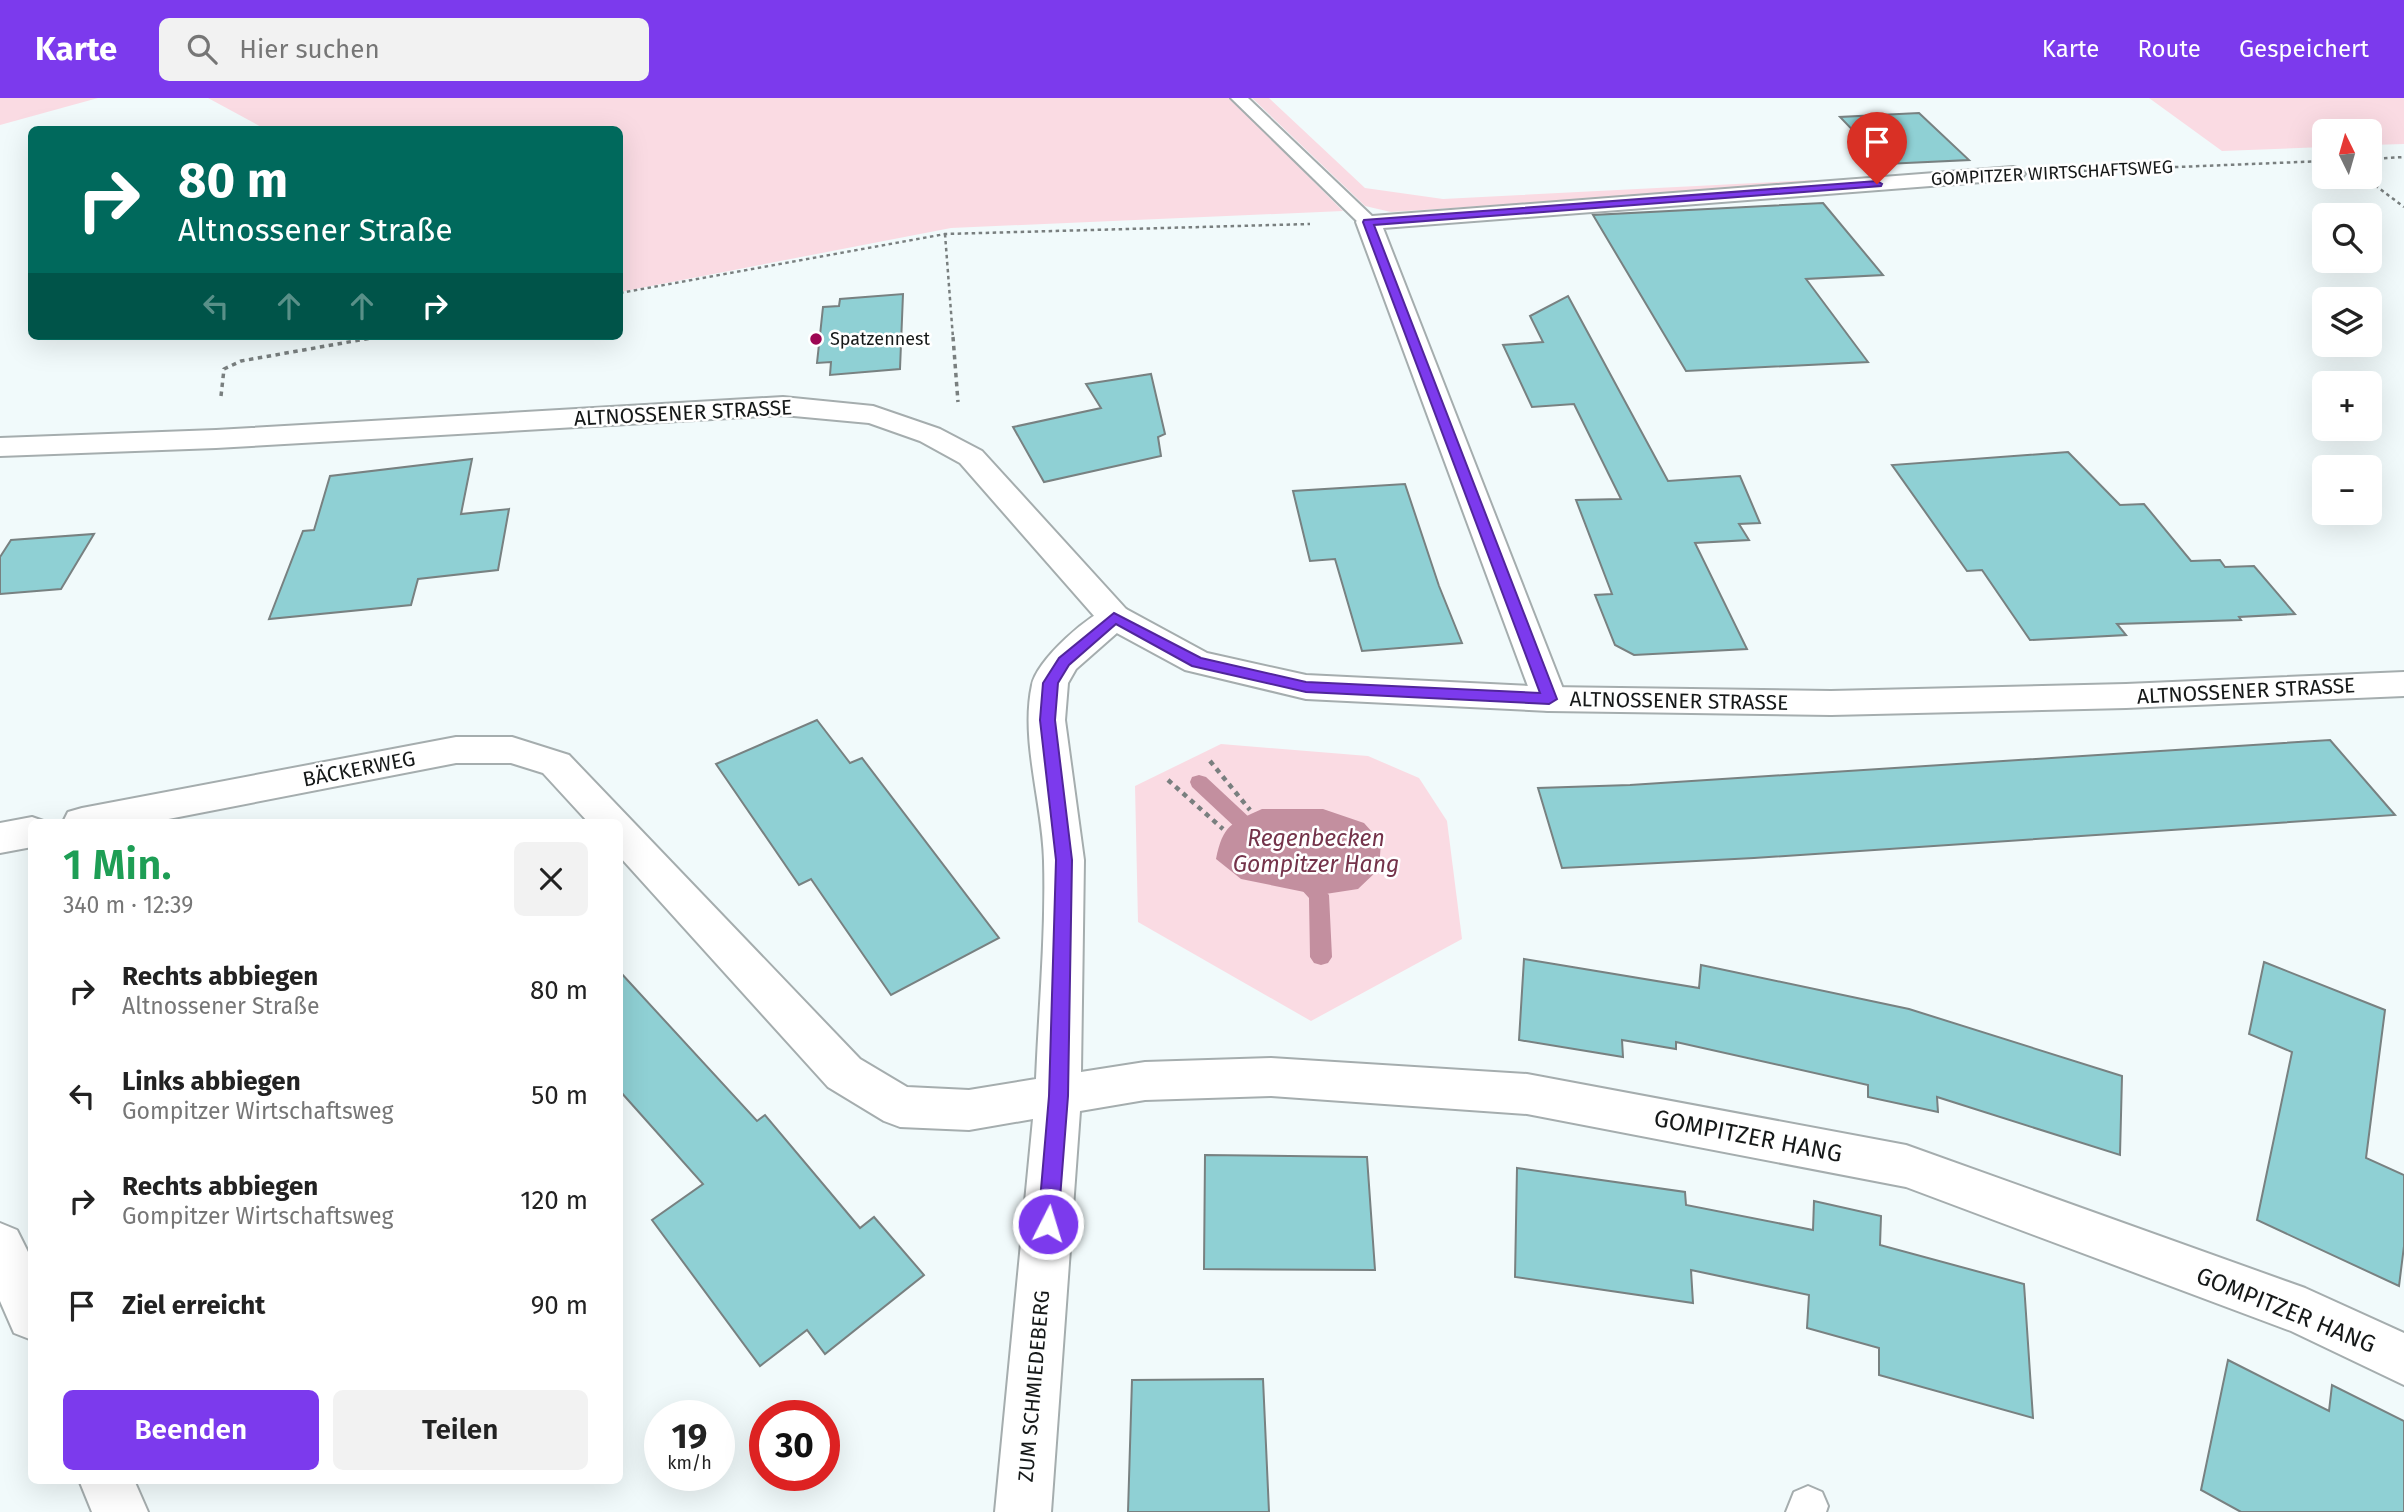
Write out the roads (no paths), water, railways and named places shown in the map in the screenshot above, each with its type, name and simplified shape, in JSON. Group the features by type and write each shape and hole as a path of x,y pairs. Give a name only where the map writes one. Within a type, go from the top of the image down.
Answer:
{"street":[{"name":"GOMPITZER WIRTSCHAFTSWEG","path":"1368,222 2013,174"},
{"path":"1368,222 1549,699"},
{"name":"ALTNOSSENER STRASSE","path":"0,447 216,439 783,406 873,415 930,435 971,457 1114,617 1197,662 1306,687 1549,699 1845,703 2126,696 2404,684"},
{"name":"ZUM SCHMIEDEBERG","path":"1023,1512 1058,1096 1064,860 1048,720 1050,683 1064,661 1114,617"},
{"name":"BÄCKERWEG","path":"98,819 456,750 512,750 556,764 608,819"},
{"path":"0,838 28,833"},
{"path":"623,835 844,1073 900,1107 969,1110 1058,1096"},
{"name":"GOMPITZER HANG","path":"1058,1096 1145,1081 1271,1077 1527,1094 1906,1166 2305,1312 2404,1360"},
{"path":"0,1246 28,1307"},
{"path":"108,1484 120,1512"}],"lane":[{"path":"1240,98 1368,222"}],"water":[{"name":"Regenbecken Gompitzer Hang","path":"1262,809 1323,809 1364,823 1381,842 1379,869 1358,889 1319,895 1241,879 1216,859 1219,848 1230,826"}],"waterway":[{"path":"1199,782 1259,838"},
{"path":"1301,878 1319,895 1321,957"}],"place":[{"name":"Spatzennest","path":"816,339"}]}
